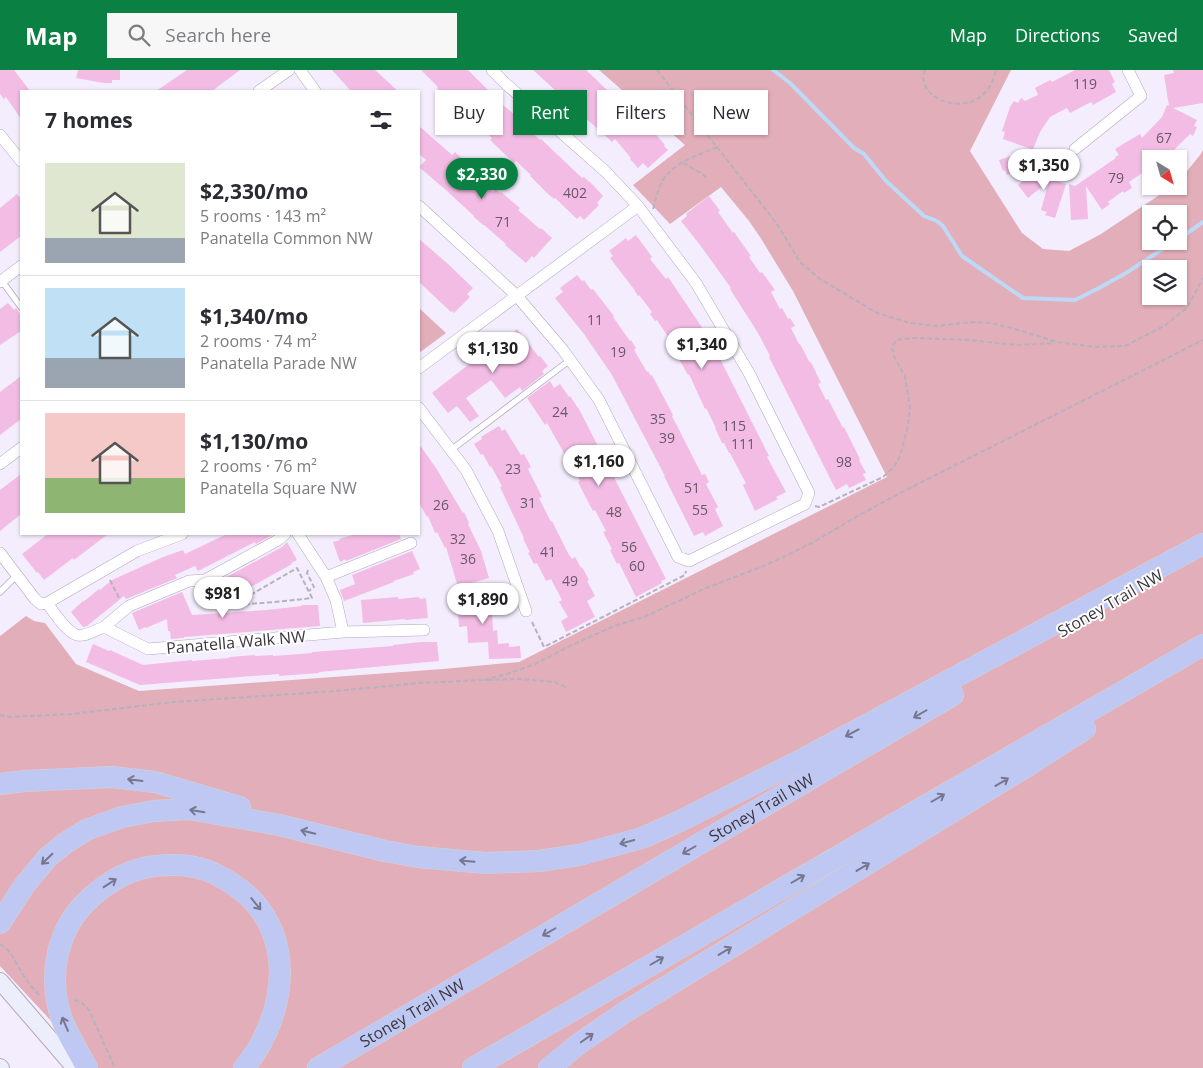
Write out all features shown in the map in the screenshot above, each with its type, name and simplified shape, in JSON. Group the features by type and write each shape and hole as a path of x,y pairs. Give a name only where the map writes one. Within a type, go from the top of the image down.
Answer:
{"highway":[{"path":"0,923 24,886 46,858 86,830 122,817 154,811 189,809 279,825 385,851 418,857 486,863 539,861 580,855 642,838 805,758 1203,544"},
{"name":"Stoney Trail NW","path":"318,1068 1203,548"},
{"path":"473,1068 1203,645"},
{"path":"549,1068 580,1043 625,1012 1024,768 1203,652"},
{"path":"0,784 112,777 155,782 272,817 279,825"},
{"path":"87,1068 70,1037 59,1011 55,973 63,937 69,923 78,911 92,896 108,884 135,870 160,865 186,865 220,875 252,900 264,914 270,927 280,959 279,993 269,1027 261,1044 244,1068"},
{"path":"497,1068 523,1052 615,985"}],"main road":[{"path":"0,981 75,1068"}],"street":[{"path":"260,90 289,70"},
{"path":"300,70 314,90"},
{"path":"420,207 516,295 563,350 599,400 678,557 689,561 805,504 809,493 749,373 696,282 638,206 605,171 492,70"},
{"path":"1075,149 1141,96 1128,70"},
{"path":"0,135 20,160"},
{"path":"420,367 638,206"},
{"path":"1,282 20,267"},
{"path":"420,409 466,470 498,531 526,611"},
{"path":"0,464 20,449"},
{"path":"0,553 35,599 41,604 47,603 137,551 179,535"},
{"path":"47,603 69,629 78,635 88,634 104,627 129,606 189,581 205,580 284,535"},
{"path":"299,535 326,577 336,600 343,632"},
{"path":"326,577 411,543"},
{"name":"Panatella Walk NW","path":"104,627 148,650 343,632 424,630"}],"lane":[{"path":"1,282 20,306"},
{"path":"450,450 570,360"},
{"path":"0,592 17,575"}],"path":[{"path":"657,70 777,224 800,262 820,279 877,314 910,323 938,326 972,322 991,323 1057,342 1096,347 1126,346 1164,326 1187,308 1203,278"},
{"path":"925,70 923,72 923,80 927,89 936,98 955,104 968,103 980,98 992,81 996,70"},
{"path":"653,211 656,196 669,171 683,162 717,147"},
{"path":"683,162 702,173 708,180"},
{"path":"805,504 819,507 883,477 894,466 900,456 908,426 910,407 904,377 892,347 896,340 933,338 1018,345 1057,342"},
{"path":"484,680 535,664 614,626 644,617 704,589 766,565 804,547 910,488 1203,340"},
{"path":"526,611 544,647 686,574 689,561"},
{"path":"210,589 218,606 233,605 312,598 297,568 233,605"},
{"path":"309,569 307,573 314,587 309,591"},
{"path":"107,575 120,600"},
{"path":"0,715 8,717 72,714 174,702 420,683 519,679 555,682 568,688"},
{"path":"0,944 8,950 24,977 39,995"},
{"path":"72,1000 82,1003 88,1010 115,1068"}],"shaded area":[{"path":"599,70 1011,70 970,151 1022,233 1043,249 1069,251 1101,234 1142,207 1142,250 1187,250 1187,205 1144,205 1160,195 1188,195 1188,170 1203,150 1203,1068 95,1068 0,966 0,636 26,616 34,621 45,623 76,664 139,691 519,662 887,477 793,291 749,221 721,187 670,224 633,185 685,145 674,135 684,135 684,90 622,90"},
{"path":"420,309 446,333 420,352"}],"building":[{"path":"0,70 14,70 29,90 20,90 20,118 6,97 4,99 0,94"},
{"path":"78,70 120,70 120,80 104,83 76,78"},
{"path":"187,70 240,70 213,90 157,90"},
{"path":"332,70 375,70 397,90 350,90"},
{"path":"421,70 468,70 488,90 439,90"},
{"path":"533,70 586,70 607,90 597,90 597,128 587,119 587,90 555,90"},
{"path":"1075,70 1109,70 1115,82 1112,84 1116,92 1093,105 1091,102 1070,113 1067,108 1050,117 1040,132 1033,149 1039,164 1007,175 1005,170 1003,171 999,160 1031,149 1003,139 1005,132 1002,131 1010,107 1014,101 1018,103 1021,98 1025,101 1038,95 1035,88 1050,80 1052,82"},
{"path":"1173,70 1203,70 1203,103 1173,108 1197,120 1194,126 1197,127 1193,136 1190,134 1174,150 1142,150 1142,173 1129,182 1132,188 1124,193 1123,191 1108,202 1110,204 1102,210 1086,186 1088,219 1071,220 1069,184 1075,186 1116,158 1119,155 1115,149 1140,134 1142,138 1162,117 1167,105 1169,106 1164,75 1174,73"},
{"path":"503,105 513,114 513,135 535,135 541,139 603,196 597,203 599,205 584,220 580,216 577,219 547,193 516,161 514,163 490,140 492,138 489,135 503,135"},
{"path":"420,127 452,155 455,152 479,174 477,177 493,192 495,189 501,192 520,208 518,210 552,238 534,258 532,256 526,263 420,168 426,160 420,155"},
{"path":"604,135 656,135 668,150 648,168 643,163 638,168 615,139 612,142"},
{"path":"1040,167 1050,179 1066,184 1055,218 1045,215 1047,212 1041,210 1049,181 1028,198 1018,185"},
{"path":"17,194 20,198 20,237 0,252 0,208"},
{"path":"709,196 720,211 718,212 751,256 749,257 760,273 762,272 775,290 771,292 780,309 782,308 788,319 790,318 795,326 791,328 811,362 821,383 818,384 826,400 828,399 860,459 866,473 863,474 866,480 849,488 847,484 836,490 758,333 731,288 681,221 687,216 686,214"},
{"path":"636,235 652,257 650,259 666,279 668,277 701,326 720,359 786,492 776,497 778,499 755,511 743,485 746,483 724,443 722,443 689,374 674,350 676,349 657,320 655,321 650,314 652,312 610,258 613,256 609,251 626,238 628,241"},
{"path":"420,240 473,288 467,294 470,297 454,313 420,283"},
{"path":"577,275 582,281 584,280 591,290 593,289 631,340 636,348 634,350 647,372 652,375 702,475 705,474 709,482 706,484 718,507 715,509 723,526 705,536 703,532 694,536 612,375 584,334 555,298 563,292 560,288"},
{"path":"8,303 14,310 16,308 20,314 20,332 0,345 0,309"},
{"path":"517,329 548,366 542,371 544,374 522,391 520,387 505,398 491,380 466,398 479,416 470,422 457,406 448,413 432,393 473,361 496,347"},
{"path":"20,377 20,420 0,435 0,392"},
{"path":"550,381 554,388 560,384 580,411 666,579 636,597 619,563 617,564 610,550 612,549 603,532 606,531 585,496 570,461 547,423 545,425 527,398"},
{"path":"499,426 502,431 505,429 521,455 524,454 531,467 528,469 542,497 539,498 551,522 572,559 575,557 582,567 595,596 587,601 595,617 566,632 561,621 568,617 559,602 562,600 551,579 546,581 537,563 534,564 500,487 502,486 483,454 481,455 474,444 482,439 481,437"},
{"path":"420,445 464,512 481,551 489,578 458,587 446,547 437,532 435,533 420,505"},
{"path":"20,475 20,515 0,531 0,490"},
{"path":"47,535 107,535 44,580 22,554"},
{"path":"225,535 272,535 198,571 195,566 175,575 177,578 126,599 124,596 87,626 83,627 71,612 112,580 163,557 183,550 185,554"},
{"path":"353,535 399,535 401,539 340,562 333,542"},
{"path":"287,542 297,560 222,603 212,585 282,547"},
{"path":"412,551 420,569 413,572 414,574 344,601 340,590 355,584 352,575"},
{"path":"182,592 192,615 318,605 320,626 171,639 167,619 139,630 132,613"},
{"path":"491,593 493,631 497,630 498,644 509,643 509,647 520,646 521,658 489,659 488,642 468,643 467,626 459,627 457,596"},
{"path":"398,597 398,599 426,598 428,618 363,623 361,600"},
{"path":"437,642 439,661 319,673 279,676 279,674 140,685 86,662 93,644 143,665 255,655 273,656 312,653"}],"waterway":[{"path":"773,70 790,83 854,148 864,154 885,180 924,216 937,221 943,226 962,256 1023,298 1075,300 1126,273 1161,250"},
{"path":"1187,233 1203,222"}]}
